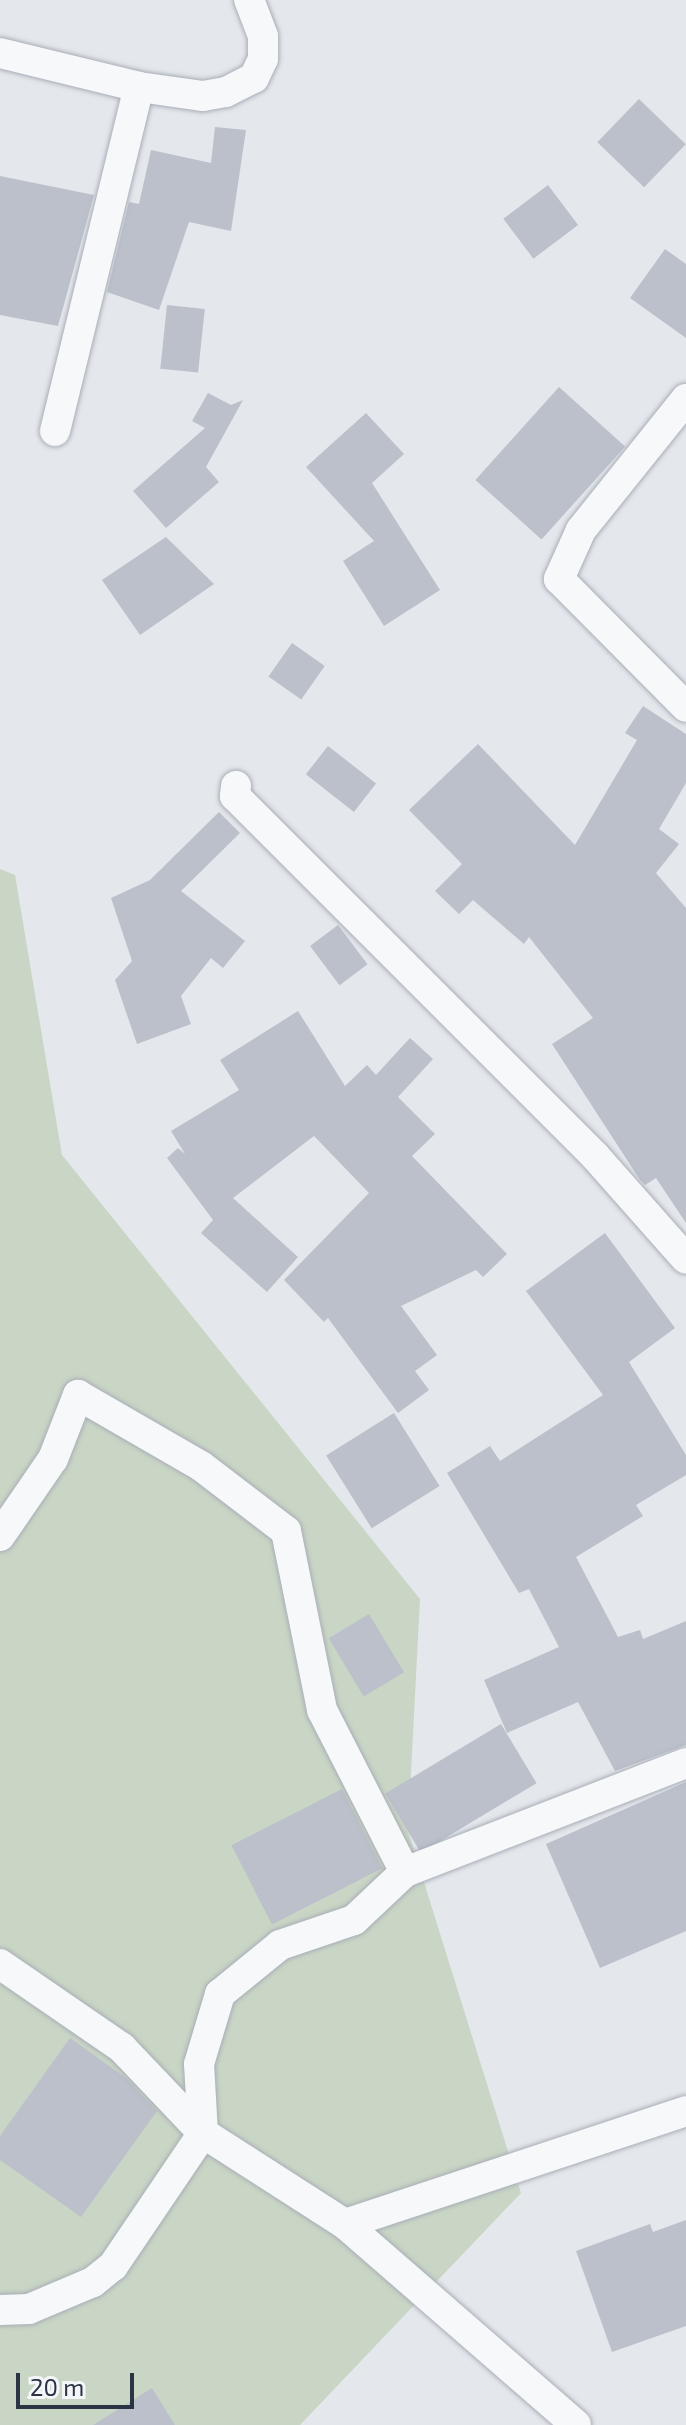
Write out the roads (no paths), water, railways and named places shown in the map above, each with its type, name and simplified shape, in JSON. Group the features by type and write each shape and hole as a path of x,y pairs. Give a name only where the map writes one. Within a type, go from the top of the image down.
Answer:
{"street":[{"path":"0,53 139,87 203,96 254,78 263,59 263,36 249,0"},
{"path":"55,431 139,87"},
{"path":"686,399 581,530 559,579 686,707"},
{"path":"236,786 235,796 595,1156 686,1259"},
{"path":"0,1536 53,1459 78,1395 201,1466 286,1531 322,1710 405,1872"},
{"path":"0,2310 29,2309 93,2282 113,2266 203,2133 199,2064 220,1994 280,1945 354,1920 405,1872 686,1763"},
{"path":"0,1964 122,2048 203,2133 345,2224 576,2425"},
{"path":"345,2224 686,2111"}]}
